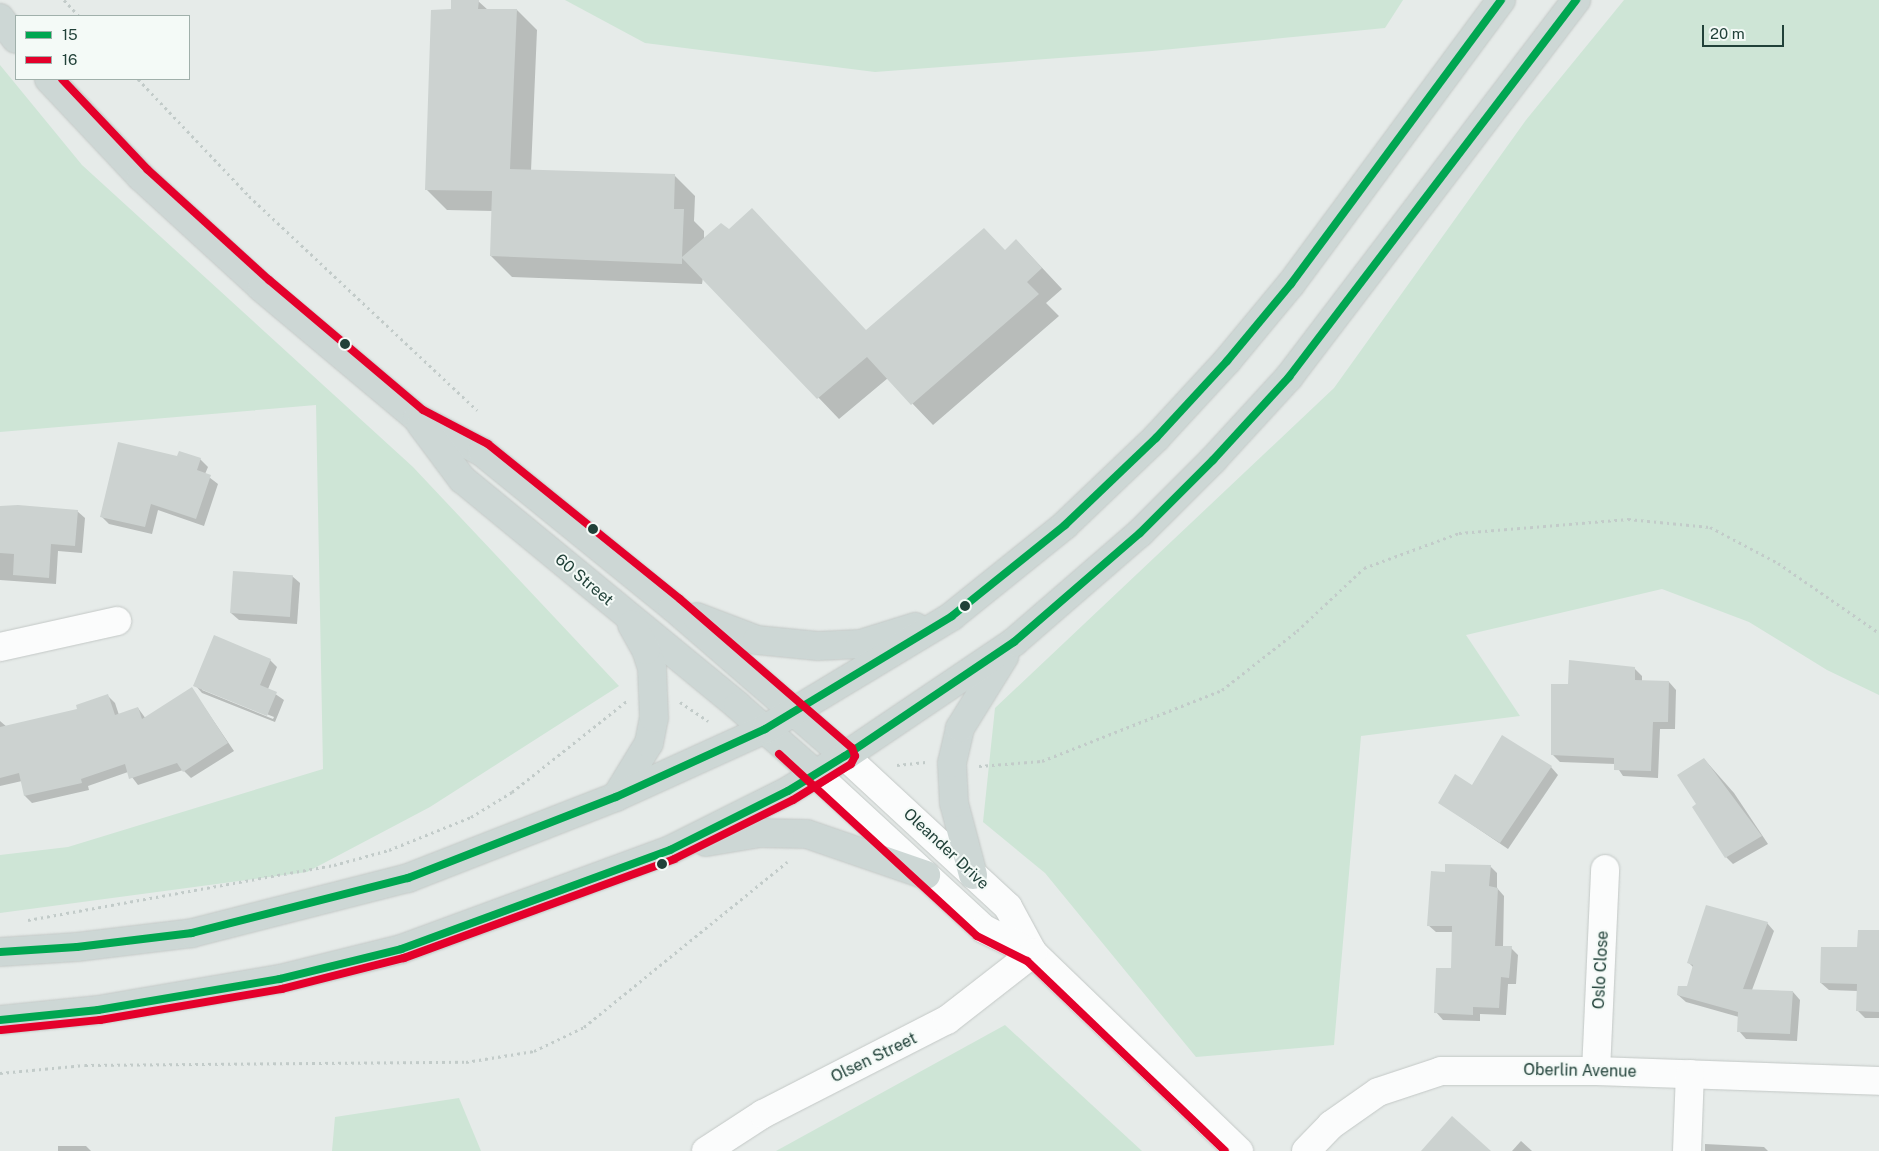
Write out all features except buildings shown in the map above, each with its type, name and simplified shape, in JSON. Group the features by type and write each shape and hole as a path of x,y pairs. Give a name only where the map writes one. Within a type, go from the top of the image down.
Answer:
{"main road":[{"path":"0,952 77,947 192,933 282,912 408,878 616,797 765,729 795,713 952,616 1065,524 1156,438 1227,361 1291,284 1501,0"},
{"path":"0,1020 98,1010 280,979 401,949 670,850 816,774 845,756 1014,642 1140,533 1289,377 1576,0"},
{"path":"0,18 15,38"},
{"name":"60 Street","path":"50,80 148,183 262,288 417,418 482,452 673,607 845,756"},
{"name":"60 Street","path":"417,418 462,479 765,729 816,774"},
{"path":"673,607 758,640 818,646 860,644 952,616"},
{"path":"616,797 649,743 656,699 646,650 626,615"},
{"path":"973,875 953,796 955,745 971,708 1014,642"},
{"path":"670,850 736,836 785,832 832,842 926,875"}],"street":[{"path":"0,647 117,620"},
{"name":"Oleander Drive","path":"845,756 1008,907 1033,953 1239,1151"},
{"name":"Oleander Drive","path":"816,774 984,929 1033,953"},
{"name":"Oslo Close","path":"1596,1071 1606,869"},
{"name":"Olsen Street","path":"706,1151 763,1114 947,1020 1033,953"},
{"name":"Oberlin Avenue","path":"1306,1151 1357,1105 1378,1092 1415,1078 1463,1069 1596,1071 1879,1082"},
{"path":"1687,1151 1690,1074"}],"path":[{"path":"64,0 78,15"},
{"path":"139,80 249,196 477,410"},
{"path":"971,765 1042,761 1222,690 1297,630 1364,568 1460,533 1628,520 1710,527 1778,563 1879,633"},
{"path":"21,922 334,865 389,850 471,817 512,792 620,705 636,699"},
{"path":"674,701 684,703 708,721"},
{"path":"891,766 928,762"},
{"path":"0,1073 85,1065 466,1062 534,1051 584,1027 794,856"}],"green space":[{"path":"565,0 1403,0 1385,28 1152,51 875,72 645,43"},
{"path":"1624,0 1879,0 1879,695 1827,670 1749,622 1662,589 1466,635 1520,716 1361,736 1334,1045 1196,1057 1045,873 983,822 995,708 1334,388 1526,120"},
{"path":"0,65 82,165 413,467 619,686 430,807 307,872 0,913 0,855 68,847 323,769 316,405 0,432"},
{"path":"1005,1025 1142,1151 776,1151"},
{"path":"459,1098 481,1151 332,1151 335,1117"}],"transit line":[{"name":"15","path":"0,952 77,947 192,933 408,878 616,797 765,729 952,616 1065,525 1156,438 1227,361 1291,284 1501,0"},
{"name":"15","path":"0,1020 98,1010 280,979 401,949 670,850 788,791 845,756 1014,642 1140,533 1213,460 1289,377 1576,0"},
{"name":"16","path":"1,1030 100,1020 282,989 404,958 674,859 793,800 851,764 855,756 852,748 680,599 488,444 423,410 269,280 148,170 63,80"},
{"name":"16","path":"779,754 977,936 1027,961 1225,1151"}]}
